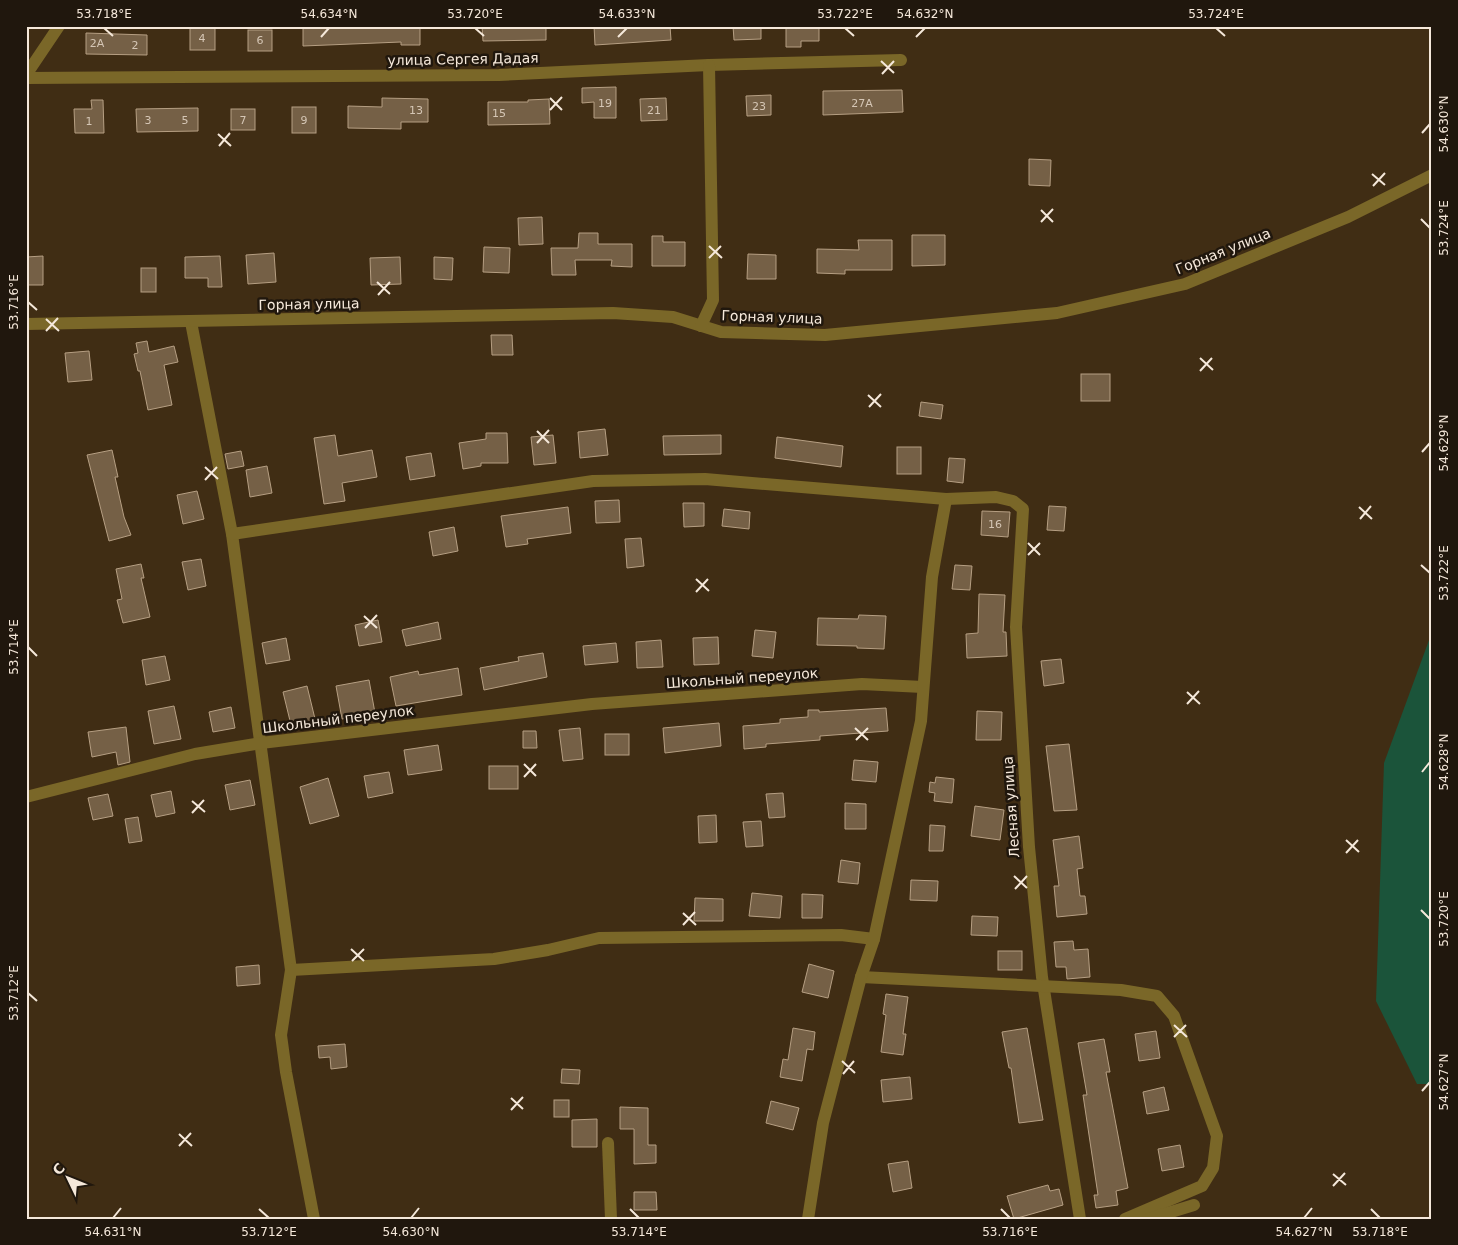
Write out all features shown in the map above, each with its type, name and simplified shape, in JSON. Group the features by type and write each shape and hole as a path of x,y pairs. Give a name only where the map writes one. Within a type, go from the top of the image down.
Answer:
{"street":[{"path":"26,76 59,26"},
{"name":"улица Сергея Дадая","path":"26,76 499,75 709,65 901,60"},
{"path":"701,326 713,300 709,65"},
{"name":"Горная улица","path":"26,324 613,313 673,317 721,332 825,335 1057,313 1185,284 1348,217 1432,175"},
{"path":"190,322 232,534 261,743 291,970 281,1035 286,1072 314,1219"},
{"path":"232,534 593,481 705,479 946,499 932,577 921,721 874,940 861,977 824,1123 808,1219"},
{"name":"Лесная улица","path":"946,499 996,496 1013,502 1023,509 1016,627 1029,847 1044,985 1080,1219"},
{"name":"Школьный переулок","path":"26,797 195,754 261,743 592,704 862,684 923,687"},
{"path":"291,970 494,959 548,950 599,938 841,935 874,940"},
{"path":"861,977 1044,985 1121,990 1157,996 1174,1016 1217,1136 1213,1168 1202,1186 1125,1219"},
{"path":"608,1143 611,1219"},
{"path":"1148,1219 1194,1205"}],"green space":[{"path":"1432,632 1432,1084 1417,1084 1376,1001 1384,763"}],"building":[{"path":"190,26 215,26 215,50 190,50"},
{"path":"303,26 420,26 420,45 401,45 401,42 303,46"},
{"path":"482,26 546,26 546,40 483,41"},
{"path":"594,26 670,26 671,40 595,45"},
{"path":"733,26 761,26 761,39 734,40"},
{"path":"786,26 819,26 819,41 801,41 801,47 786,47"},
{"path":"248,30 272,30 272,51 248,51"},
{"path":"86,33 147,35 147,55 86,54"},
{"path":"616,87 616,118 594,118 594,102 582,103 582,88"},
{"path":"902,90 903,112 823,115 823,91"},
{"path":"771,95 771,115 747,116 746,96"},
{"path":"382,98 428,99 428,122 401,122 401,129 348,128 348,106 382,107"},
{"path":"666,98 667,120 641,121 640,99"},
{"path":"549,99 550,124 488,125 488,102 528,102 528,100"},
{"path":"91,100 103,100 104,133 75,133 74,109 92,109"},
{"path":"292,107 316,107 316,133 292,133"},
{"path":"198,108 198,131 137,132 136,109"},
{"path":"231,109 255,109 255,130 231,130"},
{"path":"1029,159 1051,160 1050,186 1029,185"},
{"path":"542,217 543,244 519,245 518,218"},
{"path":"579,233 598,233 598,244 632,244 632,267 611,266 612,260 575,260 576,275 552,275 551,248 578,248"},
{"path":"912,235 945,235 945,265 912,266"},
{"path":"652,236 663,236 663,242 685,242 685,266 652,266"},
{"path":"858,240 892,240 892,270 845,270 845,274 817,273 817,249 859,250"},
{"path":"484,247 510,248 509,273 483,272"},
{"path":"274,253 276,282 248,284 246,255"},
{"path":"748,254 776,255 776,279 747,279"},
{"path":"43,256 43,285 26,285 26,257"},
{"path":"220,256 222,287 208,287 208,278 185,278 185,257"},
{"path":"400,257 401,284 371,285 370,258"},
{"path":"434,257 453,258 452,280 434,279"},
{"path":"141,268 156,268 156,292 141,292"},
{"path":"491,335 512,335 513,355 492,355"},
{"path":"147,341 149,352 174,346 178,362 164,365 172,405 148,410 140,371 138,371 134,354 138,353 136,343"},
{"path":"89,351 92,380 68,382 65,353"},
{"path":"1081,374 1110,374 1110,401 1081,401"},
{"path":"921,402 943,405 941,419 919,416"},
{"path":"605,429 608,455 580,458 578,432"},
{"path":"486,433 507,433 508,463 481,463 481,466 463,469 459,443 486,439"},
{"path":"335,435 338,456 372,450 377,477 342,483 345,501 324,504 314,438"},
{"path":"553,435 556,463 534,465 531,437"},
{"path":"721,435 721,454 664,455 663,436"},
{"path":"777,437 843,446 841,467 775,458"},
{"path":"897,447 921,447 921,474 897,474"},
{"path":"112,450 118,477 115,477 124,517 131,535 109,541 87,455"},
{"path":"241,451 244,466 228,469 225,454"},
{"path":"431,453 435,476 410,480 406,457"},
{"path":"949,458 965,459 963,483 947,481"},
{"path":"267,466 272,493 250,497 246,470"},
{"path":"197,491 204,519 183,524 177,495"},
{"path":"619,500 620,522 596,523 595,501"},
{"path":"683,503 704,503 704,526 684,527"},
{"path":"1049,506 1066,507 1064,531 1047,530"},
{"path":"568,507 571,533 527,539 528,544 506,547 501,516"},
{"path":"724,509 750,512 749,529 722,526"},
{"path":"982,511 1010,512 1008,537 981,535"},
{"path":"454,527 458,551 433,556 429,532"},
{"path":"641,538 644,566 627,568 625,539"},
{"path":"201,559 206,586 188,590 182,562"},
{"path":"141,564 144,578 141,578 150,617 123,623 117,600 122,599 116,569"},
{"path":"955,565 972,566 970,590 952,589"},
{"path":"979,594 1005,595 1003,632 1006,632 1007,656 967,658 966,634 978,633"},
{"path":"859,615 886,616 884,649 817,645 818,618 858,619"},
{"path":"378,620 382,642 359,646 355,625"},
{"path":"438,622 441,639 406,646 402,630"},
{"path":"755,630 776,632 773,658 752,656"},
{"path":"718,637 719,664 694,665 693,638"},
{"path":"286,638 290,660 266,664 262,643"},
{"path":"661,640 663,667 637,668 636,642"},
{"path":"616,643 618,662 585,665 583,646"},
{"path":"543,653 547,677 484,690 480,668 519,661 518,657"},
{"path":"165,656 170,680 146,685 142,660"},
{"path":"1061,659 1064,683 1044,686 1041,661"},
{"path":"458,668 462,695 396,706 390,677 418,671 419,675"},
{"path":"369,680 375,713 342,719 336,686"},
{"path":"307,686 316,723 292,729 283,692"},
{"path":"174,706 181,739 154,744 148,711"},
{"path":"231,707 235,728 213,732 209,712"},
{"path":"886,708 888,731 820,736 820,740 766,744 766,747 744,749 743,726 780,723 780,719 808,717 808,710 819,710 819,712"},
{"path":"977,711 1002,712 1001,740 976,740"},
{"path":"719,723 721,746 665,753 663,728"},
{"path":"126,727 130,762 118,765 116,752 92,757 88,732"},
{"path":"580,728 583,759 563,761 559,730"},
{"path":"523,731 536,731 537,748 523,748"},
{"path":"605,734 629,734 629,755 605,755"},
{"path":"1069,744 1077,810 1054,811 1046,746"},
{"path":"438,745 442,770 408,775 404,750"},
{"path":"854,760 878,762 876,782 852,780"},
{"path":"489,766 518,766 518,789 489,789"},
{"path":"389,772 393,793 368,798 364,776"},
{"path":"936,777 954,779 952,803 934,801 935,793 929,792 930,782 935,783"},
{"path":"328,778 339,816 310,824 300,787"},
{"path":"250,780 255,805 230,810 225,785"},
{"path":"171,791 175,813 156,817 151,795"},
{"path":"783,793 785,817 769,818 766,794"},
{"path":"108,794 113,816 93,820 88,798"},
{"path":"845,803 866,804 866,829 845,829"},
{"path":"975,806 1004,810 1000,840 971,836"},
{"path":"716,815 717,842 699,843 698,816"},
{"path":"138,817 142,841 129,843 125,819"},
{"path":"761,821 763,846 746,847 743,822"},
{"path":"930,825 945,826 943,851 929,851"},
{"path":"1079,836 1083,868 1077,869 1080,896 1085,896 1087,914 1057,917 1054,886 1059,886 1053,840"},
{"path":"841,860 860,863 858,884 838,882"},
{"path":"911,880 938,881 937,901 910,900"},
{"path":"752,893 782,896 780,918 749,916"},
{"path":"802,894 823,895 822,918 802,918"},
{"path":"695,898 723,899 723,921 694,921"},
{"path":"972,916 998,917 997,936 971,935"},
{"path":"1073,941 1074,950 1088,949 1090,977 1067,979 1066,967 1056,967 1054,942"},
{"path":"998,951 1022,951 1022,970 998,970"},
{"path":"809,964 834,971 828,998 802,992"},
{"path":"259,965 260,984 237,986 236,967"},
{"path":"886,994 908,997 903,1034 906,1034 903,1055 881,1052 886,1015 883,1014"},
{"path":"793,1028 815,1032 813,1050 807,1049 802,1081 780,1077 783,1059 788,1060"},
{"path":"1027,1028 1043,1120 1019,1123 1011,1068 1009,1068 1002,1032"},
{"path":"1156,1031 1160,1058 1139,1061 1135,1034"},
{"path":"1104,1039 1110,1072 1106,1072 1128,1188 1116,1191 1118,1205 1096,1208 1094,1195 1098,1195 1083,1095 1087,1095 1078,1043"},
{"path":"345,1044 347,1067 331,1069 330,1057 319,1058 318,1046"},
{"path":"562,1069 580,1070 579,1084 561,1083"},
{"path":"910,1077 912,1099 883,1102 881,1080"},
{"path":"1164,1087 1169,1110 1147,1114 1143,1092"},
{"path":"554,1100 569,1100 569,1117 554,1117"},
{"path":"771,1101 799,1108 793,1130 766,1123"},
{"path":"620,1107 648,1108 648,1145 656,1145 656,1163 634,1164 634,1129 620,1129"},
{"path":"597,1119 597,1147 572,1147 572,1120"},
{"path":"1180,1145 1184,1167 1162,1171 1158,1149"},
{"path":"908,1161 912,1188 893,1192 888,1164"},
{"path":"1048,1185 1050,1191 1059,1189 1063,1205 1014,1219 1007,1196"},
{"path":"634,1192 656,1192 657,1210 634,1210"}]}
